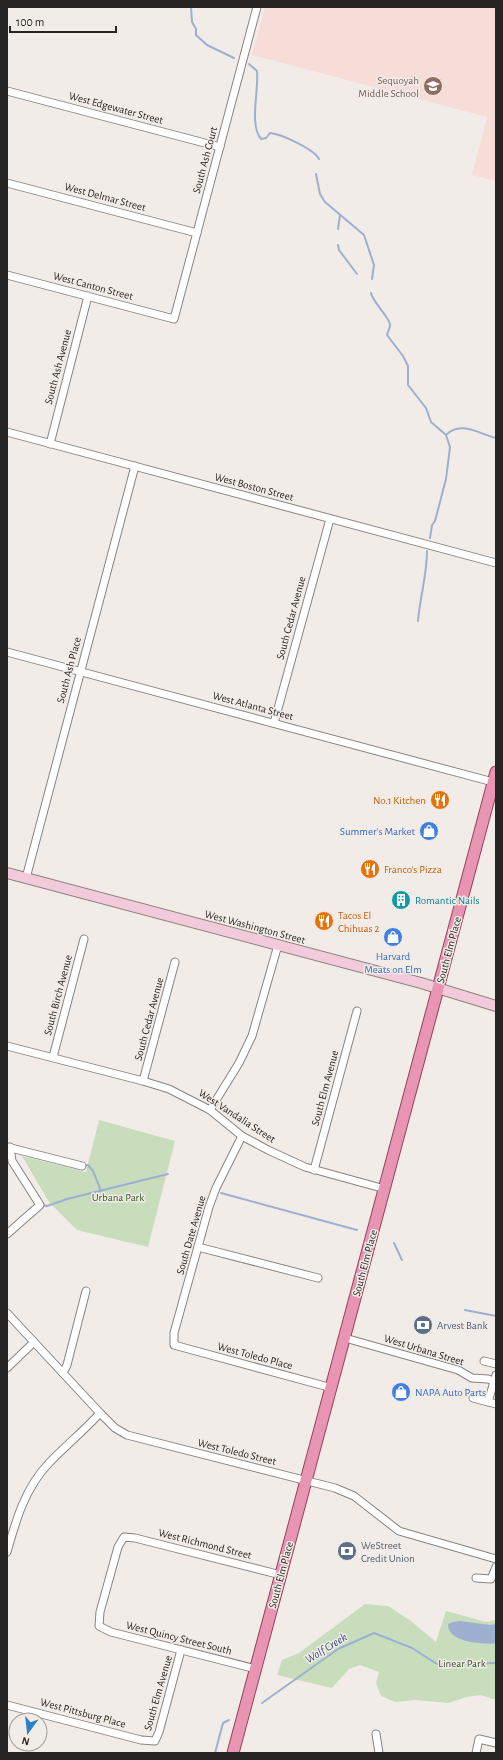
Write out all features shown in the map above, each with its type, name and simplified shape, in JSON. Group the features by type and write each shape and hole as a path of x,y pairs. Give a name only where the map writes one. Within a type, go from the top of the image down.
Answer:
{"main road":[{"name":"South Elm Place","path":"233,1753 495,777"},
{"name":"West Washington Street","path":"7,873 278,945 496,1006"}],"street":[{"name":"South Ash Court","path":"174,319 257,7"},
{"name":"West Edgewater Street","path":"7,91 220,147"},
{"name":"West Delmar Street","path":"7,183 196,233"},
{"name":"West Canton Street","path":"7,275 174,319"},
{"name":"South Ash Avenue","path":"50,444 88,296"},
{"name":"West Boston Street","path":"7,432 496,563"},
{"name":"South Ash Place","path":"26,878 135,466"},
{"name":"South Cedar Avenue","path":"274,723 330,519"},
{"name":"West Atlanta Street","path":"7,652 274,723 495,777"},
{"name":"South Birch Avenue","path":"53,1057 84,939"},
{"path":"210,1110 239,1063 252,1036 278,945"},
{"name":"South Cedar Avenue","path":"144,1081 175,962"},
{"name":"South Elm Avenue","path":"314,1170 357,1011"},
{"name":"West Vandalia Street","path":"7,1046 144,1081 183,1095 210,1110 242,1136 268,1150 314,1170 385,1189"},
{"name":"South Date Avenue","path":"174,1345 174,1333 216,1188 242,1136"},
{"path":"8,1147 82,1166"},
{"path":"7,1234 40,1206 12,1161 8,1147"},
{"path":"198,1247 318,1278"},
{"path":"63,1372 67,1365 86,1291"},
{"name":"West Toledo Street","path":"7,1313 115,1428 136,1438 335,1488 354,1496 399,1531 496,1559"},
{"name":"West Urbana Street","path":"345,1338 458,1370 472,1378 496,1379"},
{"path":"7,1368 34,1342"},
{"name":"West Toledo Place","path":"174,1345 332,1388"},
{"path":"484,1361 496,1364"},
{"path":"488,1402 496,1379"},
{"path":"473,1398 496,1404"},
{"path":"7,1552 22,1505 37,1479 49,1464 100,1413"},
{"name":"West Richmond Street","path":"99,1626 100,1612 118,1547 124,1537 135,1538 281,1575"},
{"path":"476,1578 485,1580 491,1579 496,1567"},
{"name":"West Quincy Street South","path":"99,1626 111,1632 256,1669"},
{"name":"South Elm Avenue","path":"155,1741 159,1732 181,1650"},
{"name":"West Pittsburg Place","path":"7,1705 141,1740 155,1741"},
{"path":"376,1734 379,1753"},
{"path":"476,1753 480,1739 496,1743"}],"shaded area":[{"name":"Sequoyah Middle School","path":"265,7 496,7 496,181 472,175 487,117 252,55"}],"green space":[{"name":"Urbana Park","path":"99,1120 175,1141 148,1247 77,1230 49,1202 22,1156 86,1172"},
{"name":"Linear Park","path":"365,1604 388,1606 411,1621 436,1642 446,1611 486,1622 496,1620 496,1700 480,1695 467,1697 448,1703 415,1700 395,1702 381,1696 376,1683 379,1672 360,1665 349,1669 332,1688 277,1675 282,1660 299,1653"}],"water":[{"path":"460,1621 490,1625 496,1624 496,1643 475,1643 453,1635 449,1630 448,1624"}],"waterway":[{"path":"191,7 192,22 196,29 196,35 207,45 234,58"},
{"path":"249,64 257,71 255,116 257,133 261,139 266,138 270,133 282,136 311,151 319,159"},
{"path":"316,174 320,194 325,202 364,235 374,265 372,279"},
{"path":"338,229 340,215"},
{"path":"338,245 339,250 357,274"},
{"path":"371,293 372,297 390,322 390,328 387,335 403,356 408,366 408,385 426,408 431,422 446,435 450,447 446,479 435,521 432,525 430,538"},
{"path":"446,435 452,431 464,428 496,438"},
{"path":"418,621 426,569 427,551"},
{"path":"84,1166 88,1165 93,1171 101,1191"},
{"path":"41,1205 47,1206 67,1199 168,1174"},
{"path":"221,1193 357,1230"},
{"path":"394,1243 402,1260"},
{"path":"465,1310 496,1316"},
{"name":"Wolf Creek","path":"262,1703 338,1649 374,1633 412,1648 437,1664 496,1663"},
{"name":"Wolf Creek","path":"215,1753 223,1723 229,1720"}],"place":[{"name":"Sequoyah Middle School","path":"433,86"},
{"name":"No.1 Kitchen","path":"440,800"},
{"name":"Summer's Market","path":"429,831"},
{"name":"Franco's Pizza","path":"370,869"},
{"name":"Romantic Nails","path":"401,900"},
{"name":"Tacos El Chihuas 2","path":"324,921"},
{"name":"Harvard Meats on Elm","path":"393,937"},
{"name":"Arvest Bank","path":"423,1325"},
{"name":"NAPA Auto Parts","path":"401,1392"},
{"name":"WeStreet Credit Union","path":"347,1551"}]}
